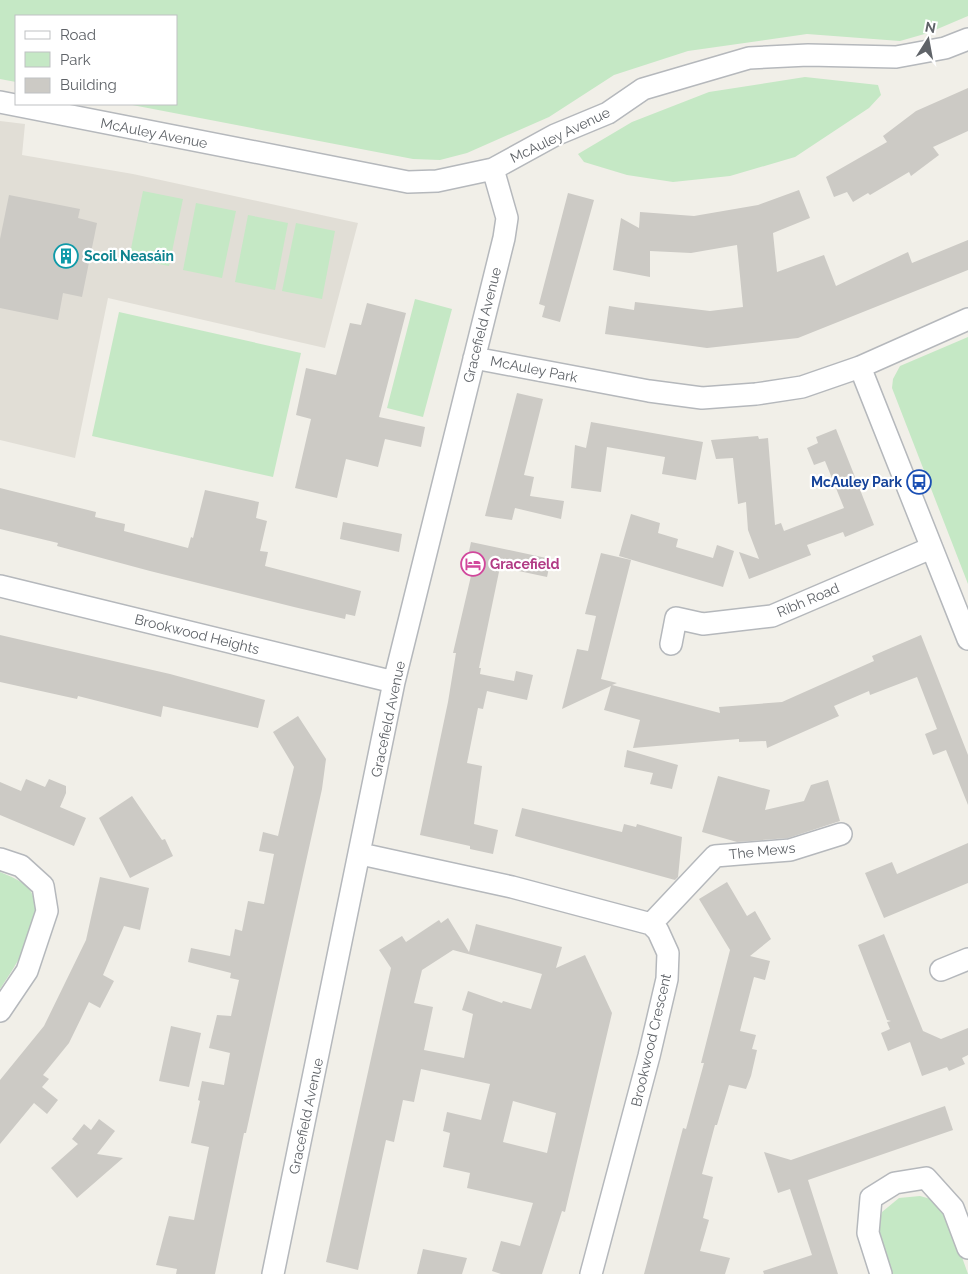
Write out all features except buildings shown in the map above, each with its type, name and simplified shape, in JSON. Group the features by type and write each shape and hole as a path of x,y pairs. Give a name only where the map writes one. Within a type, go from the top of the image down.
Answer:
{"street":[{"name":"McAuley Avenue","path":"15,105 408,182 437,181 493,169 555,135 608,113 642,89 749,58 808,55 896,57 945,48 968,39"},
{"name":"McAuley Avenue","path":"0,102 15,105"},
{"name":"Gracefield Avenue","path":"273,1274 361,854 394,682 504,238 507,218 493,169"},
{"name":"McAuley Park","path":"474,358 649,391 702,398 756,394 802,387 860,368 968,319"},
{"path":"860,368 968,639"},
{"name":"Ribh Road","path":"671,644 676,618 703,624 772,616 931,548"},
{"name":"Brookwood Heights","path":"0,586 394,682"},
{"name":"The Mews","path":"651,924 715,856 790,850 841,834"},
{"path":"361,854 512,886 651,924"},
{"path":"0,859 21,866 43,886 47,911 27,971 0,1012"},
{"name":"Brookwood Crescent","path":"591,1274 647,1065 667,979 668,953 658,931 651,924"},
{"path":"941,970 968,958"},
{"path":"881,1274 868,1233 871,1198 895,1183 926,1178 953,1208 968,1248"}],"shaded area":[{"path":"0,121 25,124 22,155 133,174 358,223 325,348 108,298 75,458 0,440"}],"green space":[{"path":"0,0 968,0 968,16 928,33 900,41 807,34 688,51 614,75 549,117 467,153 440,160 413,159 132,105 178,105 178,15 15,15 15,82 0,79"},
{"path":"805,77 878,85 881,95 869,108 795,157 730,176 673,182 627,175 584,162 578,154 632,122 709,92"},
{"path":"143,191 183,199 169,266 129,258"},
{"path":"196,203 236,211 222,278 183,270"},
{"path":"248,215 288,223 275,290 235,282"},
{"path":"296,223 335,231 322,299 282,291"},
{"path":"415,299 452,309 423,417 387,408"},
{"path":"119,312 301,353 273,477 92,436"},
{"path":"968,337 968,584 892,388 893,379 900,366"},
{"path":"0,872 16,879 30,890 35,901 35,914 28,941 0,989"},
{"path":"920,1196 938,1201 949,1221 968,1274 892,1274 878,1228 882,1212 899,1198"}],"place":[{"name":"Scoil Neasáin","path":"66,256"},
{"name":"McAuley Park","path":"919,482"},
{"name":"Gracefield","path":"473,564"}]}
